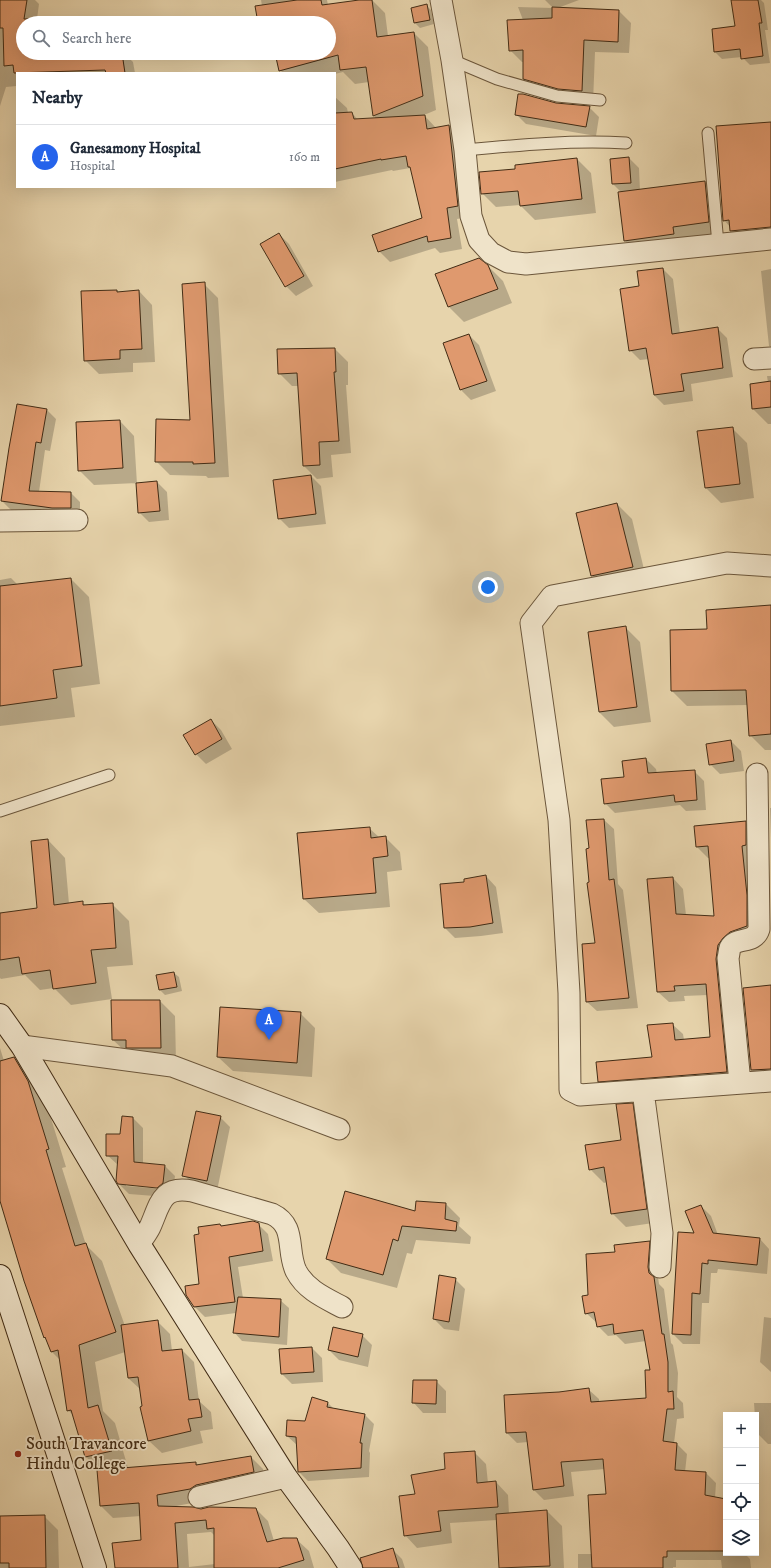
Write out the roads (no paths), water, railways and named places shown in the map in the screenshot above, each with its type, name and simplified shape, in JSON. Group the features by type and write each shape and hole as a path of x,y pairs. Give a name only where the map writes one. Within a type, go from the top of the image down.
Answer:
{"street":[{"path":"441,0 452,60 465,150 471,216 479,240 491,253 508,262 526,264 771,239"},
{"path":"0,521 77,520"},
{"path":"771,566 727,563 552,596 531,623 559,820 570,993 570,1090 580,1095 771,1081"},
{"path":"740,1083 728,958 731,947 736,943 752,939 757,935 759,929 757,774"},
{"path":"0,1016 22,1046 139,1244 286,1477 351,1568"},
{"path":"22,1046 172,1066 339,1129"},
{"path":"643,1091 662,1233 660,1267"},
{"path":"139,1244 149,1228 161,1200 170,1192 179,1190 192,1191 272,1214 280,1218 285,1223 288,1230 296,1270 301,1278 314,1293 342,1307"},
{"path":"0,1276 95,1568"},
{"path":"198,1497 286,1477"}],"lane":[{"path":"452,60 497,79 557,96 600,100"},
{"path":"708,133 718,244"},
{"path":"465,150 528,144 605,142 626,143"},
{"path":"0,811 109,775"}],"place":[{"name":"Ganesamony Hospital","path":"269,1040"},
{"name":"South Travancore Hindu College","path":"18,1454"}]}
